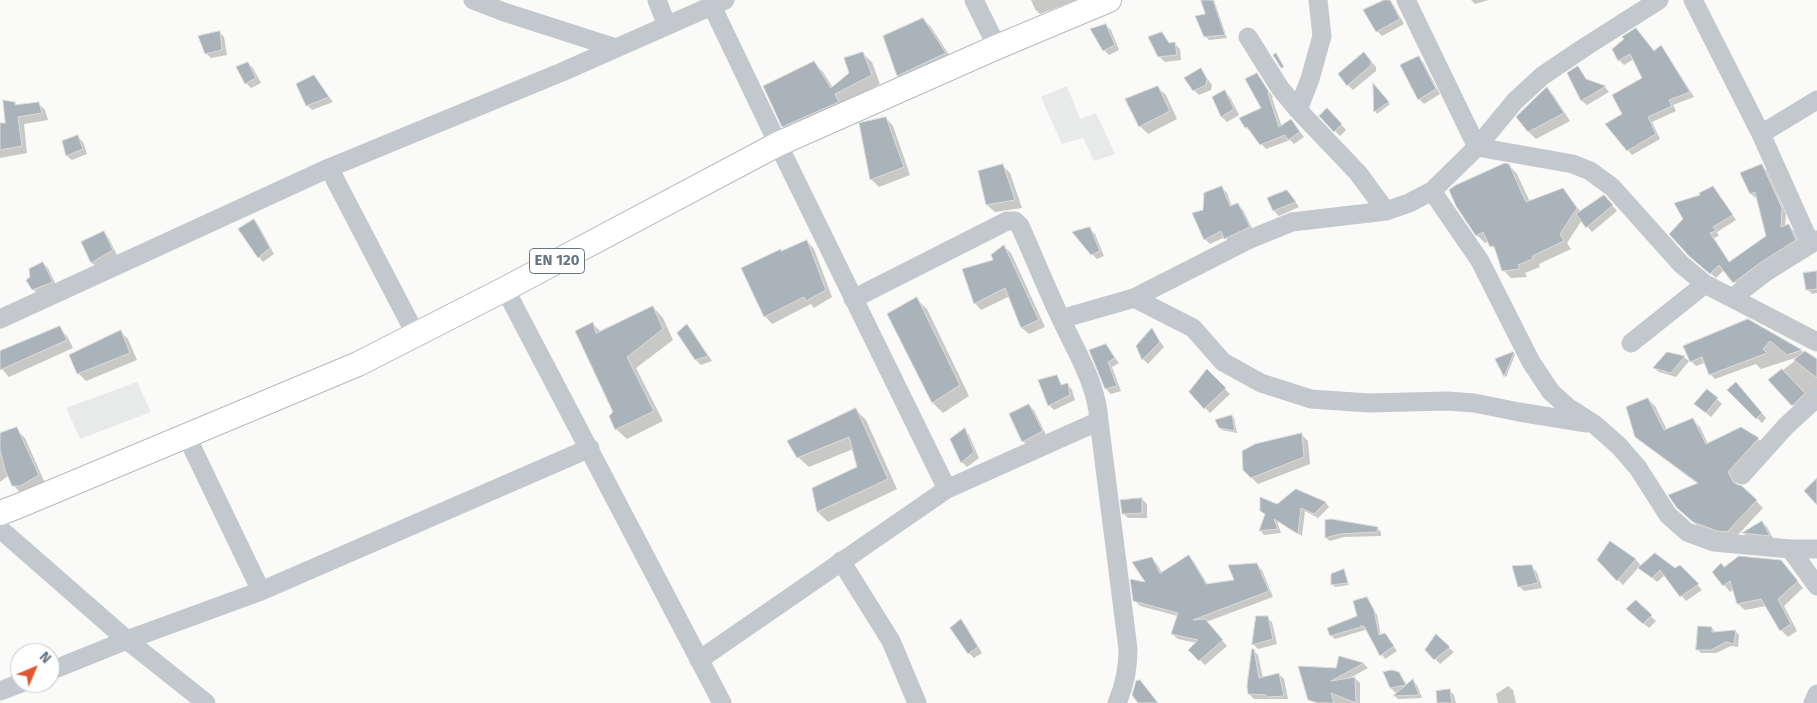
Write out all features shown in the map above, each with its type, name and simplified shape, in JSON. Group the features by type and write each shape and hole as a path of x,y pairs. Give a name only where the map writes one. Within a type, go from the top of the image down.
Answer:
{"main road":[{"name":"EN 120","path":"0,513 16,508 358,364 505,289 778,144 996,47 1109,0"}],"street":[{"path":"473,0 504,12 616,48"},
{"path":"657,0 667,26"},
{"path":"974,0 996,47"},
{"path":"1298,110 1310,79 1322,36 1318,0"},
{"path":"1406,0 1477,147"},
{"path":"1061,319 1134,298 1248,240 1292,222 1386,211 1409,203 1432,191 1477,147 1515,101 1542,76 1660,0"},
{"path":"1693,0 1814,242 1732,298"},
{"path":"0,319 330,168 718,3 778,144 947,489"},
{"path":"1248,37 1280,88 1298,110 1358,173 1386,211"},
{"path":"1761,134 1817,100"},
{"path":"1477,147 1573,164 1590,171 1612,187 1681,264 1705,284 1817,342"},
{"path":"330,168 416,335"},
{"path":"1432,191 1480,261 1531,362 1551,392 1569,408 1594,424 1619,446 1638,468 1668,515 1687,532 1714,542 1790,549 1817,549"},
{"path":"853,298 1007,221 1015,221 1020,226 1061,319 1088,374 1098,404 1128,649 1125,684 1117,703"},
{"path":"1630,343 1705,284"},
{"path":"505,289 722,703"},
{"path":"1134,298 1193,328 1223,362 1261,383 1311,399 1369,403 1447,401 1474,403 1594,424"},
{"path":"1742,475 1786,426 1812,404 1817,395"},
{"path":"699,660 947,489 1099,421"},
{"path":"186,435 261,591"},
{"path":"60,667 127,640 261,591 590,448"},
{"path":"0,529 127,640 206,703"},
{"path":"1790,549 1817,586"},
{"path":"841,561 891,641 917,703"},
{"path":"0,693 8,703"},
{"path":"1813,703 1817,694"}],"shaded area":[{"path":"1067,86 1080,119 1096,113 1115,154 1094,161 1083,138 1062,144 1041,97"},
{"path":"137,382 151,412 80,439 66,408"}],"building":[{"path":"1201,0 1213,0 1225,35 1204,37 1195,16 1205,14"},
{"path":"1384,0 1390,0 1400,19 1376,32 1363,10"},
{"path":"923,18 946,53 897,76 883,36"},
{"path":"1106,24 1115,45 1103,51 1090,29"},
{"path":"1636,28 1654,51 1661,45 1690,92 1669,100 1672,106 1648,117 1656,134 1627,151 1605,124 1622,114 1612,95 1642,78 1630,54 1618,61 1612,49 1624,39 1622,37"},
{"path":"220,31 222,50 205,54 198,36"},
{"path":"1162,32 1169,43 1175,42 1177,55 1158,57 1148,37"},
{"path":"863,52 872,75 835,94 839,102 782,127 763,86 814,61 831,88 849,73 844,58"},
{"path":"1364,52 1371,61 1371,65 1347,86 1338,74"},
{"path":"1276,53 1284,67 1281,68 1273,55"},
{"path":"1419,56 1436,89 1418,100 1400,65"},
{"path":"248,62 256,78 245,84 236,67"},
{"path":"1578,66 1586,79 1606,86 1581,101 1567,73"},
{"path":"1201,68 1207,79 1206,85 1193,91 1184,78"},
{"path":"1257,73 1269,92 1279,127 1291,119 1300,132 1288,140 1285,135 1260,145 1239,118 1261,108 1245,79"},
{"path":"314,75 329,97 306,106 296,84"},
{"path":"1373,83 1389,102 1374,112"},
{"path":"1158,86 1170,111 1139,127 1125,99"},
{"path":"1547,87 1564,113 1528,132 1516,117"},
{"path":"1225,90 1234,109 1221,117 1212,97"},
{"path":"3,100 15,102 15,105 39,102 42,113 18,117 22,146 0,150 0,123 5,123"},
{"path":"1327,108 1342,124 1334,132 1319,116"},
{"path":"886,117 904,167 870,180 859,123"},
{"path":"78,135 83,149 66,156 62,141"},
{"path":"1505,163 1509,164 1526,202 1563,188 1577,208 1560,234 1564,241 1532,256 1533,259 1518,265 1520,269 1502,271 1494,246 1490,247 1483,232 1476,236 1456,206 1449,190"},
{"path":"1003,164 1015,200 986,205 978,171"},
{"path":"1762,164 1782,208 1781,227 1789,224 1796,240 1733,283 1719,265 1710,274 1689,256 1669,234 1683,219 1674,203 1700,195 1699,193 1713,186 1733,215 1713,227 1716,231 1710,233 1729,262 1766,236 1755,192 1750,194 1740,173"},
{"path":"1222,186 1230,206 1238,203 1250,227 1224,239 1221,231 1204,240 1192,213 1203,210 1204,193"},
{"path":"1287,190 1296,202 1273,211 1267,198"},
{"path":"1604,195 1613,205 1586,228 1576,214"},
{"path":"254,219 270,248 258,258 238,229"},
{"path":"1090,227 1100,251 1091,255 1072,232"},
{"path":"104,231 113,250 91,263 81,242"},
{"path":"807,240 826,290 806,301 804,297 764,317 741,268 781,249 781,251"},
{"path":"1004,245 1039,320 1021,328 1005,288 974,304 962,269 993,260 991,255"},
{"path":"43,262 53,282 32,290 26,280 30,277 29,269"},
{"path":"1817,271 1817,289 1806,290 1803,273"},
{"path":"917,297 960,385 932,403 887,314"},
{"path":"653,306 663,329 627,357 654,411 615,430 609,416 613,412 575,331 593,322 596,333"},
{"path":"1748,319 1802,350 1787,355 1770,341 1763,349 1767,353 1709,375 1702,357 1690,362 1683,346"},
{"path":"687,324 708,356 695,360 677,333"},
{"path":"60,326 67,340 0,370 0,351"},
{"path":"1152,328 1160,342 1142,360 1136,346"},
{"path":"121,330 130,353 77,374 69,355"},
{"path":"1106,344 1115,358 1108,362 1117,386 1105,389 1089,350"},
{"path":"1805,351 1817,359 1817,378 1794,360"},
{"path":"1667,352 1685,356 1671,373 1653,368"},
{"path":"1514,353 1504,377 1495,359"},
{"path":"1207,369 1226,388 1204,409 1189,392"},
{"path":"1782,369 1805,393 1792,406 1768,380"},
{"path":"1057,375 1061,385 1068,383 1070,395 1048,406 1038,380"},
{"path":"1736,382 1762,413 1756,419 1727,390"},
{"path":"1707,389 1718,398 1706,413 1694,404"},
{"path":"1648,398 1664,430 1693,418 1706,444 1741,427 1759,438 1728,472 1734,483 1742,486 1757,500 1727,532 1717,531 1693,522 1677,508 1668,495 1698,483 1635,437 1626,407"},
{"path":"1029,404 1043,431 1022,442 1009,414"},
{"path":"856,408 888,479 817,512 812,488 857,467 849,437 797,458 787,441"},
{"path":"1232,415 1235,431 1219,428 1215,420"},
{"path":"17,427 39,475 20,486 12,486 5,470 0,450 0,433"},
{"path":"965,428 974,452 961,463 950,439"},
{"path":"1302,433 1304,457 1251,478 1243,470 1242,451 1255,444"},
{"path":"1817,478 1817,505 1804,491"},
{"path":"1296,489 1326,502 1314,514 1301,508 1298,534 1274,519 1278,529 1259,531 1265,514 1260,511 1260,497 1277,504"},
{"path":"1142,498 1142,513 1122,514 1120,500"},
{"path":"1331,519 1378,527 1377,532 1340,534 1325,538 1325,520"},
{"path":"1762,521 1770,536 1742,533"},
{"path":"1610,541 1636,559 1617,581 1597,560"},
{"path":"1655,553 1675,568 1680,565 1699,584 1680,597 1660,570 1652,578 1638,568"},
{"path":"1189,555 1206,584 1234,580 1228,565 1257,563 1269,591 1193,620 1205,619 1223,640 1199,661 1188,650 1198,640 1171,634 1178,613 1133,601 1130,579 1145,582 1132,562 1152,557 1160,573"},
{"path":"1739,556 1781,560 1798,581 1778,599 1791,624 1780,631 1761,599 1737,604 1730,581 1723,586 1712,572 1721,563 1724,567"},
{"path":"1532,565 1538,583 1518,587 1512,566"},
{"path":"1344,569 1348,583 1331,585 1331,574"},
{"path":"1367,597 1374,610 1379,635 1385,633 1394,646 1380,656 1364,626 1362,627 1361,625 1361,627 1330,636 1327,628 1357,616 1353,601"},
{"path":"1636,600 1652,615 1643,624 1626,609"},
{"path":"1256,616 1268,616 1273,639 1252,645"},
{"path":"961,619 978,647 968,654 950,628"},
{"path":"1698,626 1712,627 1712,632 1736,630 1734,644 1726,642 1711,650 1696,650"},
{"path":"1436,634 1450,647 1434,660 1425,650"},
{"path":"1252,649 1254,649 1259,678 1279,673 1284,696 1267,697 1266,695 1248,694 1247,686"},
{"path":"1339,656 1364,663 1331,681 1355,677 1356,703 1331,693 1334,703 1318,703 1308,700 1298,666 1336,668"},
{"path":"1392,670 1399,672 1406,685 1390,688 1383,672"},
{"path":"1413,679 1419,695 1393,696 1406,685"},
{"path":"1140,680 1158,703 1138,703 1132,695 1136,681"},
{"path":"1450,689 1452,703 1437,703 1436,691"}]}
